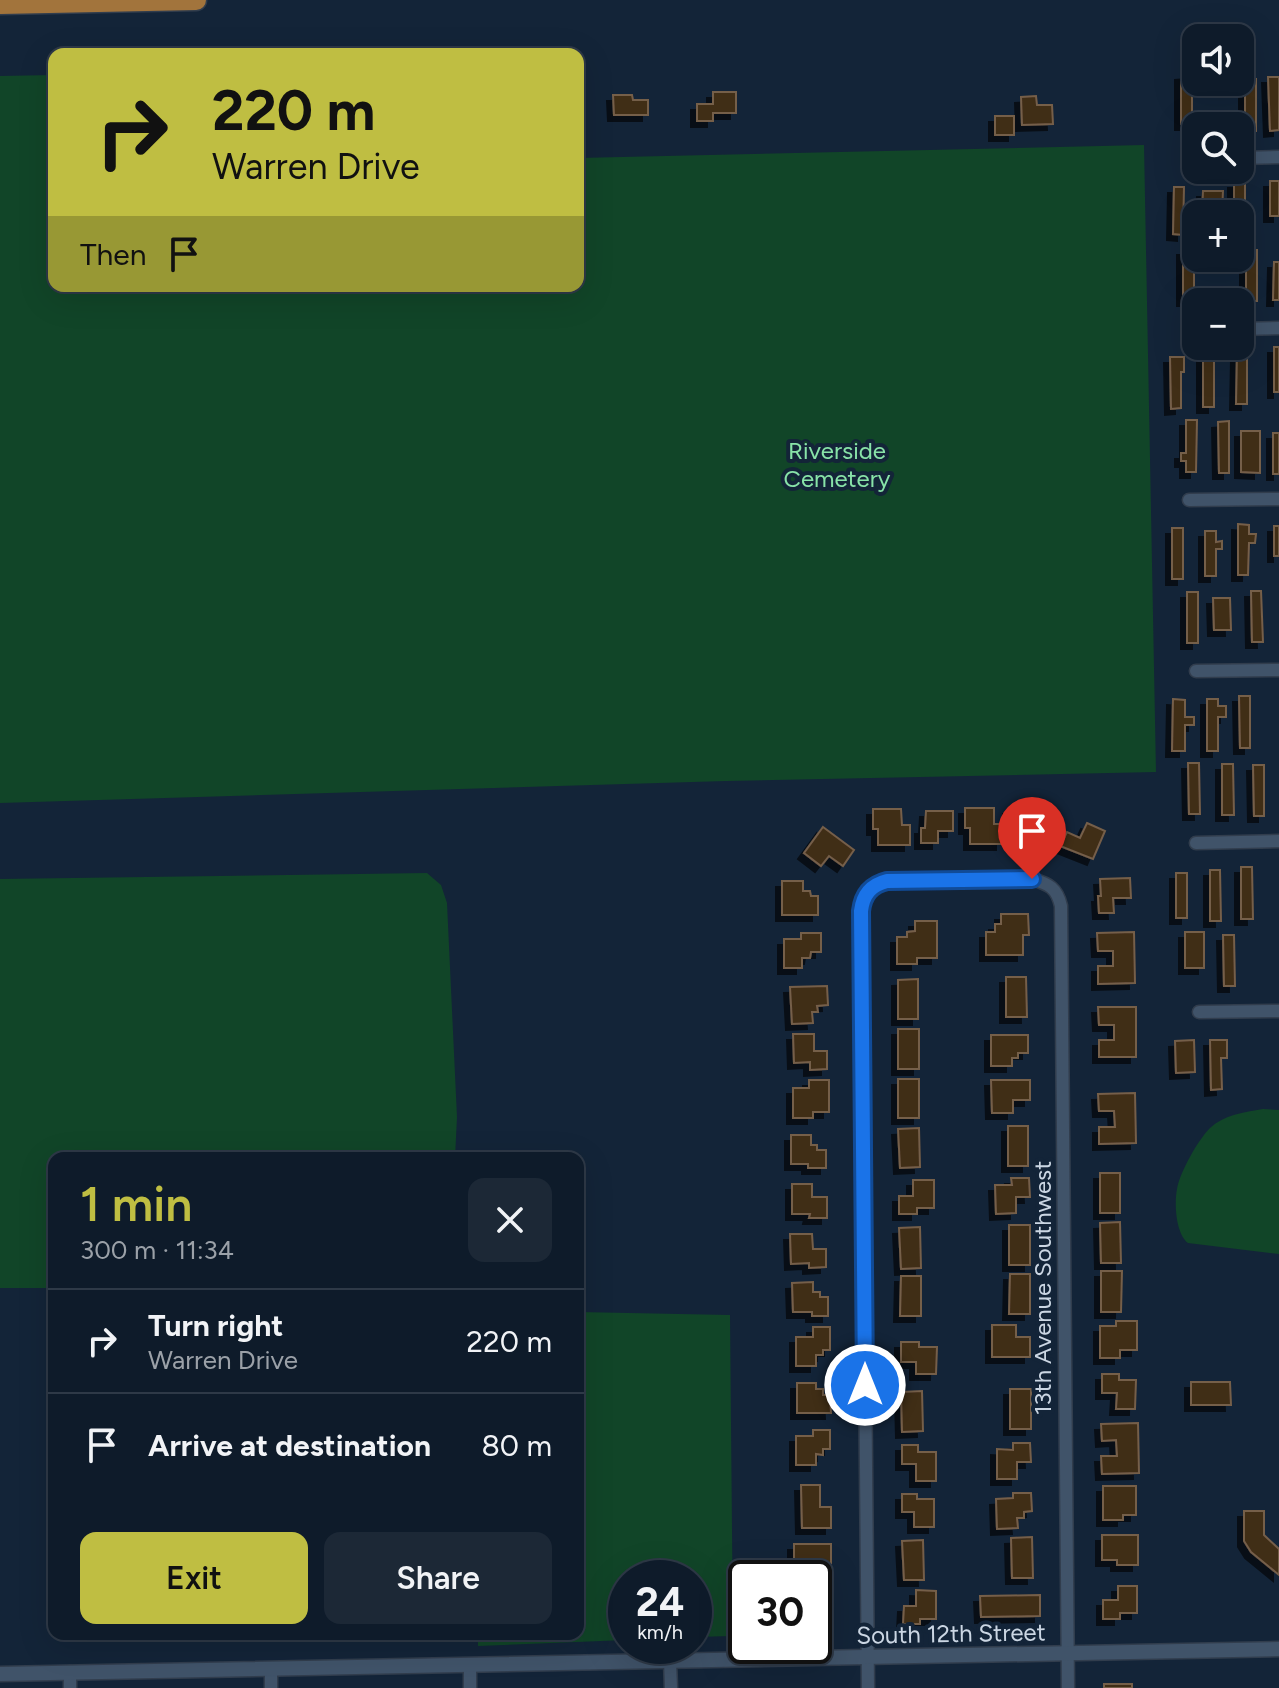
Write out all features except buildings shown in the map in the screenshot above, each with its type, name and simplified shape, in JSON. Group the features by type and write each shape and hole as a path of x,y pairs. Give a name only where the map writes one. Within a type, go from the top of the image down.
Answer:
{"highway":[{"path":"0,4 196,0"}],"street":[{"path":"1254,158 1279,157"},
{"path":"1254,329 1279,328"},
{"path":"1189,500 1279,499"},
{"path":"1196,671 1279,670"},
{"path":"1196,843 1279,841"},
{"name":"13th Avenue Southwest","path":"868,1657 862,900 878,883 887,881 1032,879 1048,883 1055,889 1061,906 1068,1688"},
{"path":"1199,1012 1279,1011"},
{"name":"South 12th Street","path":"712,1660 1279,1649"},
{"path":"868,1657 868,1688"},
{"name":"South 12th Street","path":"0,1674 608,1662"},
{"path":"670,1664 671,1688"},
{"path":"470,1665 470,1688"},
{"path":"271,1669 271,1688"},
{"path":"70,1672 70,1688"}],"green space":[{"name":"Riverside Cemetery","path":"48,75 48,292 584,292 584,158 1144,145 1156,772 726,781 0,803 0,76"},
{"path":"427,873 441,885 447,903 457,1117 455,1152 48,1152 48,1288 0,1288 0,879"},
{"path":"1263,1109 1279,1110 1279,1254 1188,1243 1178,1226 1176,1202 1179,1182 1190,1157 1205,1133 1222,1120"},
{"path":"584,1312 730,1315 732,1560 728,1560 728,1636 712,1637 712,1560 608,1560 608,1641 478,1646 478,1640 584,1640"}],"route":[{"path":"865,1385 862,900 878,883 887,881 1032,879"}]}
